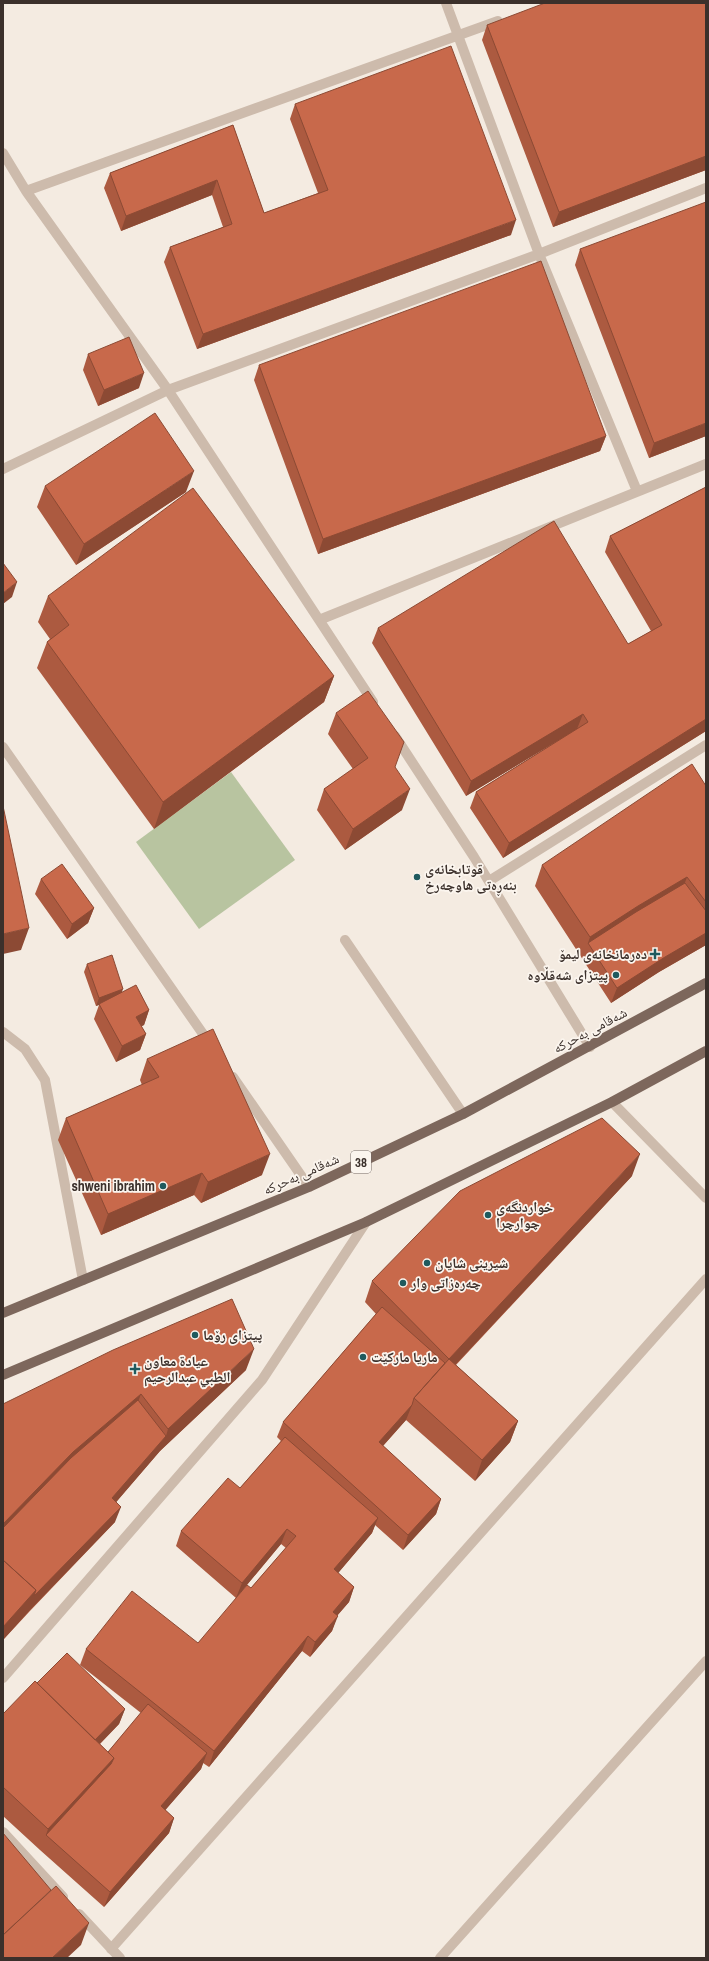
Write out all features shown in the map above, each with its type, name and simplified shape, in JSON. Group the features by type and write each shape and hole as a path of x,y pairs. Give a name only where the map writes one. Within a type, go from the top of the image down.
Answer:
{"main road":[{"name":"شەقامی بەحرکە","path":"3,1313 309,1187 463,1114 590,1047 706,983"},
{"path":"3,1375 366,1222 612,1102 706,1051"}],"street":[{"path":"446,3 539,254 637,491"},
{"path":"26,191 507,18"},
{"path":"3,153 26,191 168,390 380,712"},
{"path":"3,468 168,390 539,254 706,188"},
{"path":"320,620 706,464"},
{"path":"388,725 489,881 590,1047"},
{"path":"489,881 706,745"},
{"path":"3,747 218,1056"},
{"path":"345,940 463,1114"},
{"path":"3,1032 25,1049 44,1080 83,1280"},
{"path":"227,1069 309,1187"},
{"path":"612,1102 706,1198"},
{"path":"3,1678 262,1380 366,1222"},
{"path":"111,1949 706,1279"},
{"path":"440,1958 706,1661"},
{"path":"3,1832 120,1958"}],"green space":[{"path":"231,772 295,860 199,929 136,842"}],"building":[{"path":"545,3 706,3 706,156 559,212 487,25"},
{"path":"451,46 516,220 203,334 170,247 232,224 217,180 126,216 110,173 233,125 264,213 328,190 295,104"},
{"path":"706,202 706,423 654,443 580,249"},
{"path":"541,261 606,436 323,539 259,365"},
{"path":"129,337 144,373 104,390 88,354"},
{"path":"155,413 194,471 84,544 45,486"},
{"path":"706,487 706,719 509,843 476,792 588,722 583,714 471,781 378,628 554,521 628,644 662,625 610,536"},
{"path":"193,488 334,676 163,802 47,642 69,625 48,596"},
{"path":"3,563 17,582 3,593"},
{"path":"368,691 404,742 395,767 410,789 353,829 324,789 368,758 336,713"},
{"path":"692,764 706,786 706,902 687,877 590,937 542,865"},
{"path":"3,806 29,928 3,934"},
{"path":"62,864 94,908 72,924 41,879"},
{"path":"685,883 706,911 706,933 617,988 588,943"},
{"path":"112,955 123,989 99,998 87,964"},
{"path":"136,985 149,1010 136,1017 146,1034 122,1046 99,1004"},
{"path":"213,1029 270,1154 208,1182 202,1173 108,1214 66,1118 159,1077 147,1059"},
{"path":"602,1118 640,1154 449,1359 372,1281 460,1191"},
{"path":"232,1299 254,1349 168,1429 141,1394 73,1452 3,1524 3,1404 113,1350"},
{"path":"382,1307 445,1363 414,1398 412,1405 379,1442 441,1499 408,1535 283,1422"},
{"path":"449,1359 518,1421 482,1460 414,1398"},
{"path":"138,1400 166,1436 112,1498 121,1507 34,1596 36,1590 3,1560 3,1528 71,1458"},
{"path":"285,1437 378,1518 334,1569 354,1587 333,1612 338,1616 315,1642 308,1636 214,1751 86,1649 132,1591 198,1643 247,1585 251,1588 296,1536 287,1529 242,1583 181,1531 228,1478 240,1488"},
{"path":"3,1560 36,1590 3,1627"},
{"path":"67,1653 125,1709 95,1740 37,1683"},
{"path":"35,1681 114,1758 48,1829 3,1787 3,1714"},
{"path":"148,1704 207,1753 161,1806 174,1818 110,1892 46,1835 111,1764 114,1758 108,1752"},
{"path":"3,1833 51,1890 3,1935"},
{"path":"56,1886 89,1923 52,1958 3,1958 3,1935"}],"place":[{"name":"قوتابخانەی بنەڕەتی هاوچەرخ","path":"417,877"},
{"name":"دەرمانخانەی لیمۆ","path":"655,954"},
{"name":"پیتزای شەقڵاوە","path":"616,975"},
{"name":"shweni ibrahim","path":"163,1186"},
{"name":"خواردنگەی چوارچرا","path":"488,1215"},
{"name":"شیرینی شایان","path":"427,1263"},
{"name":"چەرەزاتی وار","path":"403,1283"},
{"name":"پیتزای رۆما","path":"195,1335"},
{"name":"ماریا مارکێت","path":"363,1357"},
{"name":"عيادة معاون الطبي عبدالرحيم","path":"135,1369"}]}
